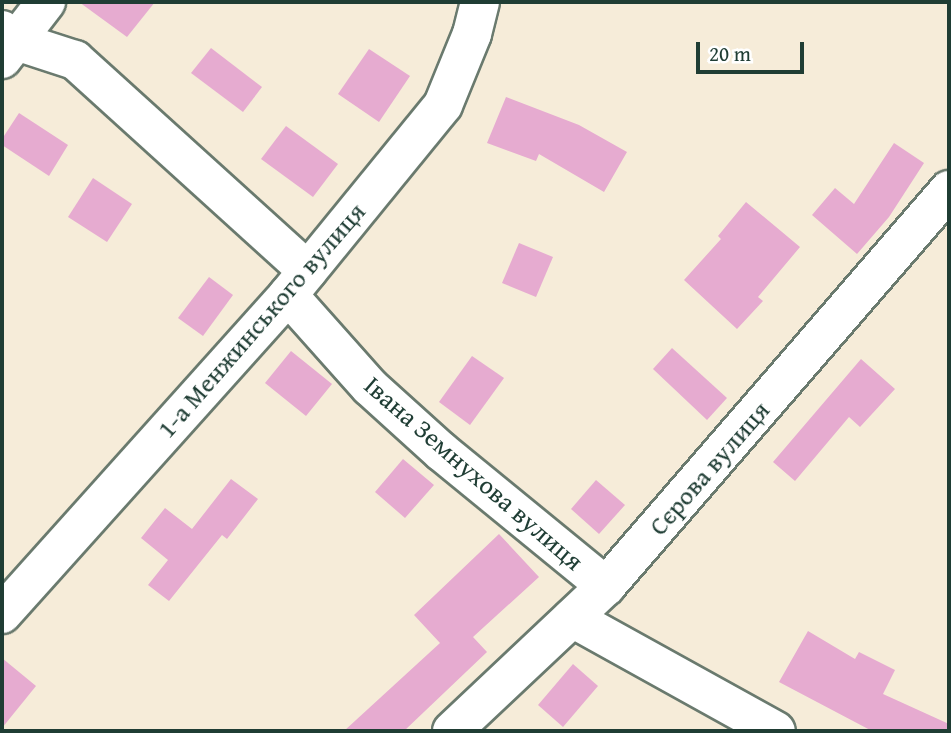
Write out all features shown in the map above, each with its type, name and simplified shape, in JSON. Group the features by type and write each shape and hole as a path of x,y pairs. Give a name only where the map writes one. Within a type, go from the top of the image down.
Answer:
{"street":[{"path":"6,43 46,2"},
{"name":"1-а Менжинського вулиця","path":"2,614 298,283 443,105 472,34 480,2"},
{"name":"Івана Земнухова вулиця","path":"6,43 75,60 298,283 370,387 442,452 606,586"},
{"name":"Сєрова вулиця","path":"453,731 606,586 949,190"},
{"path":"572,618 776,731"}],"building":[{"path":"79,2 155,2 127,37"},
{"path":"211,48 262,87 243,112 191,73"},
{"path":"369,49 410,76 379,122 338,94"},
{"path":"506,97 579,125 627,152 604,192 539,154 536,161 487,143"},
{"path":"19,113 68,145 49,176 2,145 2,139"},
{"path":"286,126 338,164 313,197 261,159"},
{"path":"894,143 924,163 889,217 857,254 812,215 835,188 854,204"},
{"path":"93,178 132,204 107,242 68,217"},
{"path":"746,202 800,247 758,297 763,301 737,329 684,280 721,239 718,236"},
{"path":"519,243 553,257 536,297 502,283"},
{"path":"209,277 233,295 203,336 178,318"},
{"path":"672,348 727,398 707,420 653,369"},
{"path":"291,351 332,384 306,416 265,383"},
{"path":"472,356 504,378 470,425 439,402"},
{"path":"861,359 895,389 860,427 849,417 795,481 773,462"},
{"path":"403,459 434,485 405,518 375,492"},
{"path":"231,479 258,499 227,539 222,535 169,601 148,585 168,560 141,538 165,508 192,529"},
{"path":"596,480 625,505 599,534 571,509"},
{"path":"499,534 539,577 473,637 487,652 404,731 344,731 440,643 414,615"},
{"path":"808,631 855,659 859,652 895,670 883,694 949,724 949,731 872,731 779,682"},
{"path":"2,658 36,686 2,728"},
{"path":"573,664 598,686 563,727 538,705"}]}
